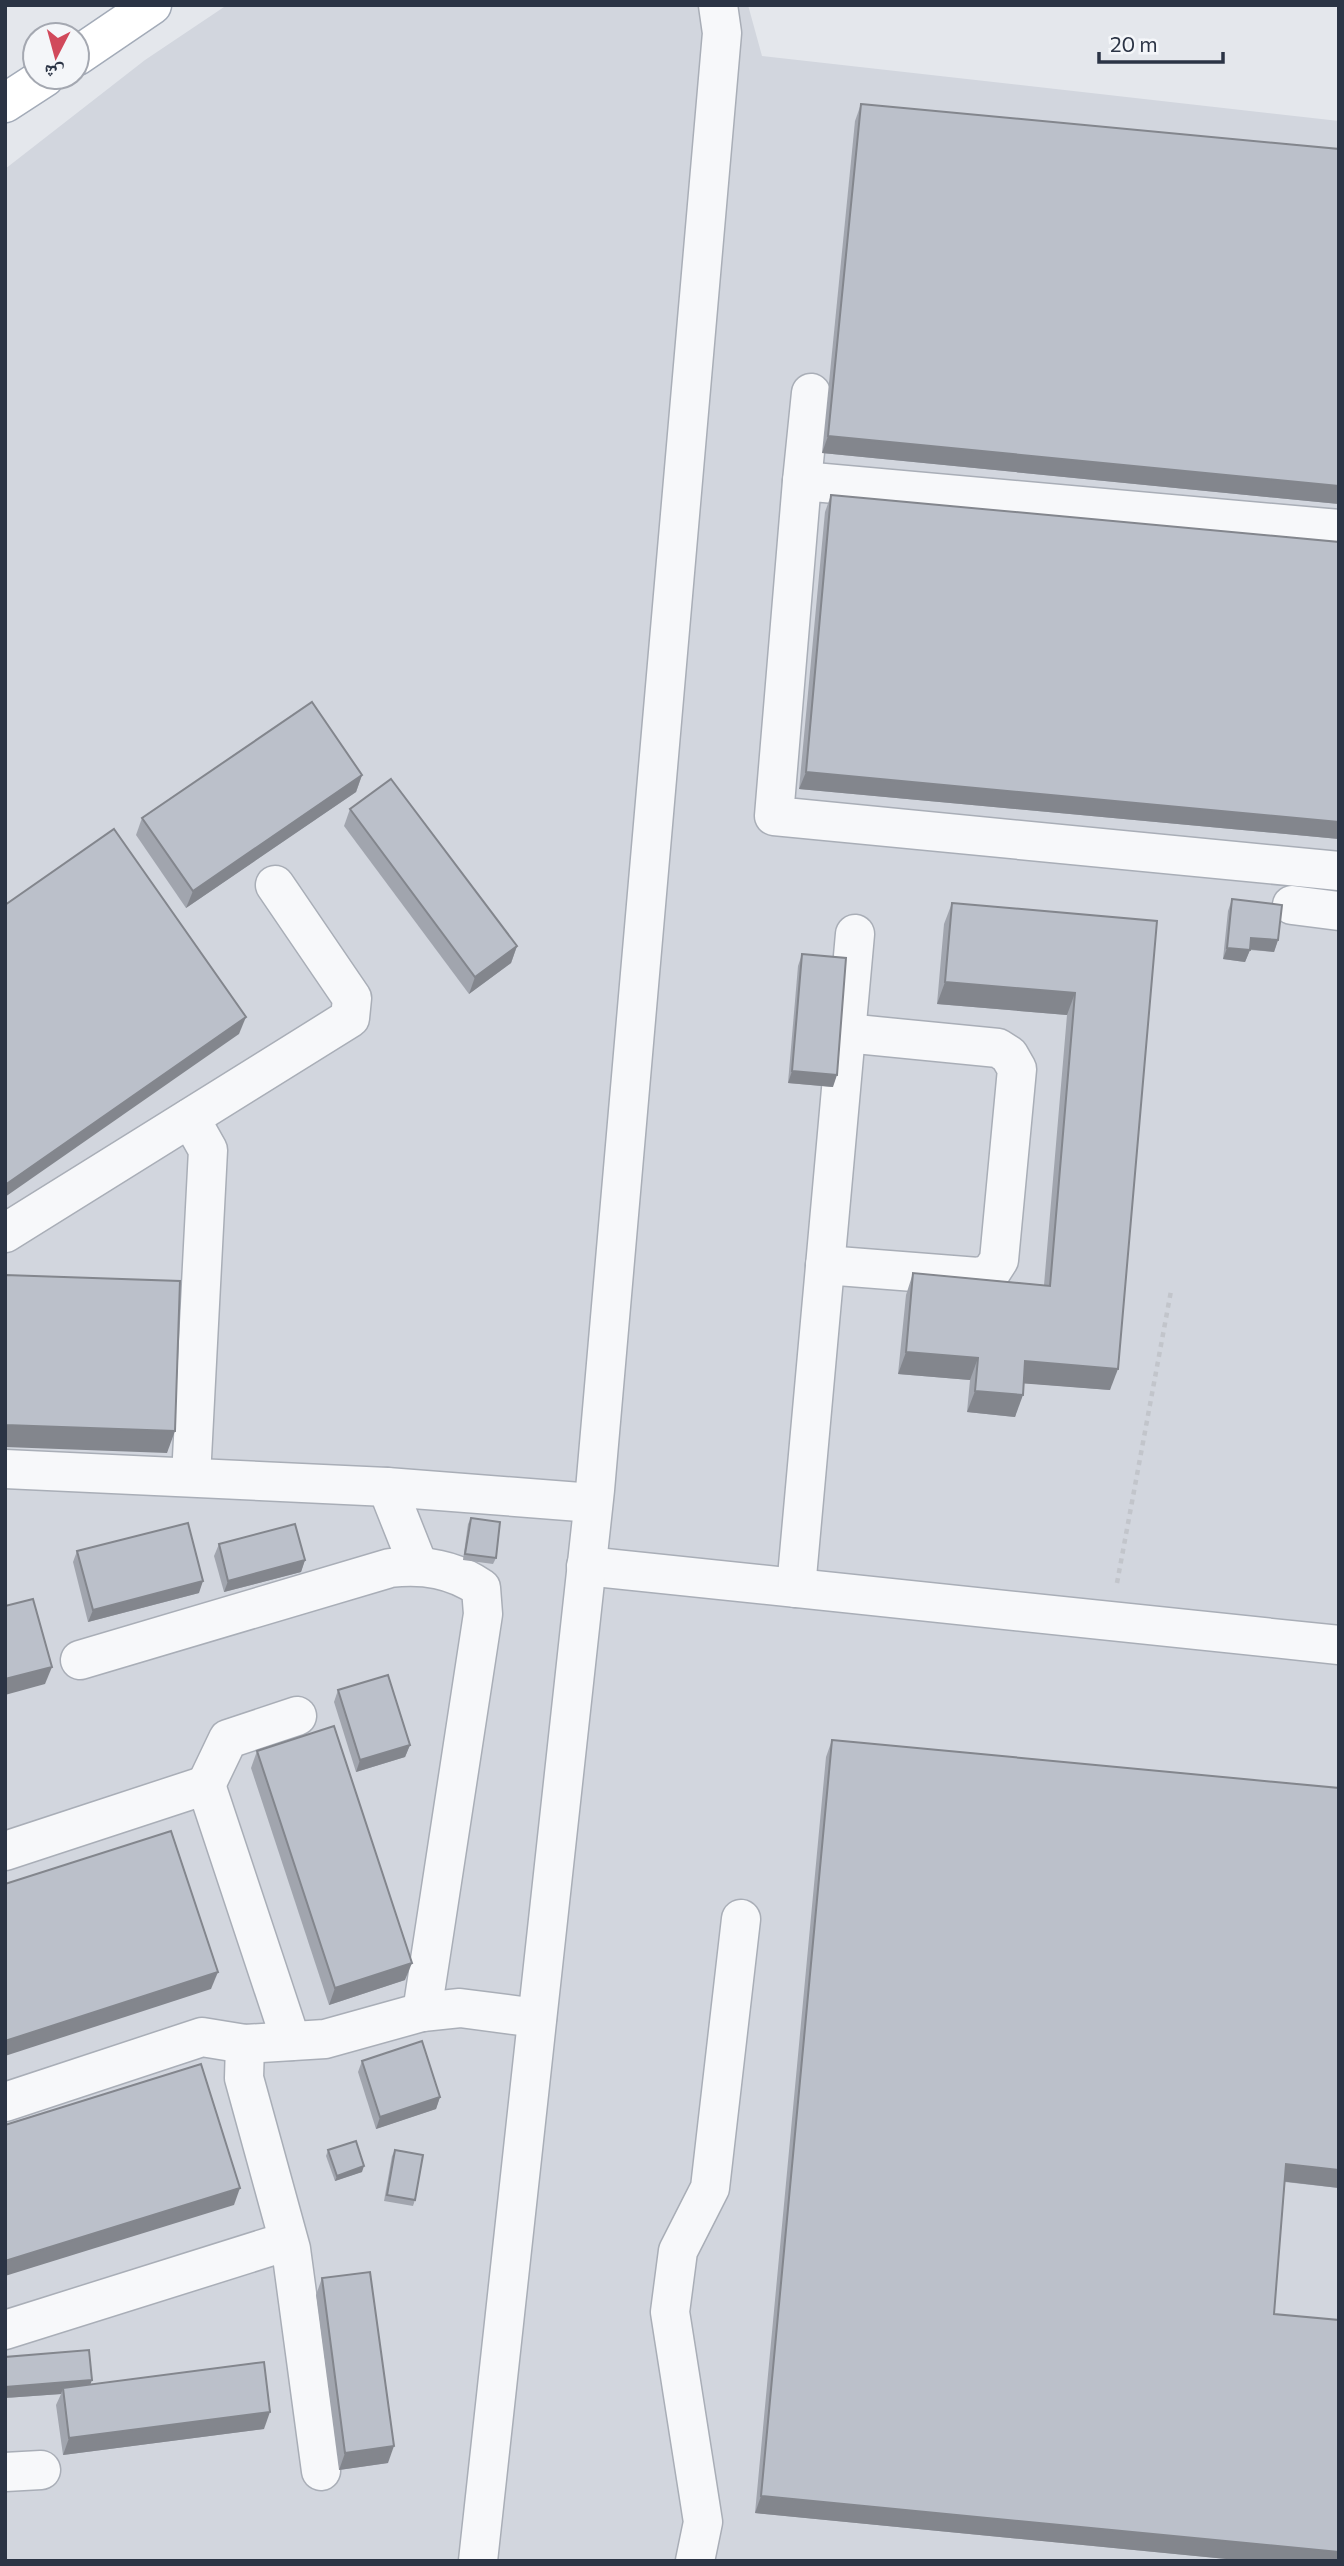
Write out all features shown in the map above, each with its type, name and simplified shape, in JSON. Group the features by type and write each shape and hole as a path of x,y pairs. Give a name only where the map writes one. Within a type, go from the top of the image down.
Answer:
{"main road":[{"path":"91,46 152,5"},
{"path":"5,103 23,91"}],"street":[{"path":"478,2561 593,1503 722,33 718,5"},
{"path":"811,393 774,816 1339,871"},
{"path":"802,481 1339,529"},
{"path":"5,1233 350,1018 352,998 275,885"},
{"path":"1292,905 1339,911"},
{"path":"796,1588 855,934"},
{"path":"825,1265 978,1278 990,1274 999,1260 1017,1069 1009,1055 998,1048 846,1033"},
{"path":"190,1118 208,1150 191,1477"},
{"path":"5,1469 387,1487 593,1503"},
{"path":"387,1487 418,1564"},
{"path":"80,1660 390,1568 418,1564 461,1575 481,1588 483,1614 422,2012"},
{"path":"586,1566 1339,1645"},
{"path":"291,2041 206,1785 228,1739 297,1716"},
{"path":"5,1851 206,1785"},
{"path":"695,2561 702,2522 670,2312 678,2251 710,2188 741,1919"},
{"path":"5,2102 202,2037 246,2044 325,2039 422,2012 460,2008 537,2018"},
{"path":"246,2044 244,2078 288,2241 321,2471"},
{"path":"5,2330 288,2241"}],"path":[{"path":"1110,1621 1171,1292"}],"shaded area":[{"path":"227,5 748,5 762,56 1339,121 1339,2561 5,2561 5,169 145,60"}],"building":[{"path":"861,104 1339,149 1339,486 828,436"},
{"path":"831,495 1339,542 1339,822 806,772"},
{"path":"312,702 362,775 193,891 142,818"},
{"path":"391,779 517,946 475,977 350,809"},
{"path":"114,829 246,1017 5,1185 5,905"},
{"path":"1232,899 1282,905 1278,940 1251,938 1250,950 1227,948"},
{"path":"952,903 1157,921 1118,1369 1025,1361 1023,1395 975,1391 978,1358 906,1352 913,1273 1050,1286 1075,993 945,982"},
{"path":"802,954 846,958 837,1075 792,1071"},
{"path":"5,1275 180,1281 175,1431 5,1425"},
{"path":"471,1518 500,1522 496,1558 465,1554"},
{"path":"188,1523 203,1581 93,1610 77,1551"},
{"path":"295,1524 305,1560 228,1581 219,1544"},
{"path":"33,1599 52,1667 5,1679 5,1606"},
{"path":"388,1675 410,1745 360,1760 338,1690"},
{"path":"334,1726 412,1963 335,1988 257,1751"},
{"path":"832,1740 1339,1788 1339,2170 1286,2164 1274,2314 1339,2320 1339,2552 761,2496"},
{"path":"171,1831 218,1972 5,2041 5,1884"},
{"path":"422,2041 440,2097 380,2117 362,2061"},
{"path":"201,2064 240,2188 5,2261 5,2125"},
{"path":"356,2141 364,2166 337,2176 328,2150"},
{"path":"395,2150 423,2155 415,2200 387,2195"},
{"path":"370,2272 394,2446 345,2453 322,2278"},
{"path":"89,2350 92,2380 5,2387 5,2357"},
{"path":"264,2362 270,2412 69,2438 63,2388"}]}
